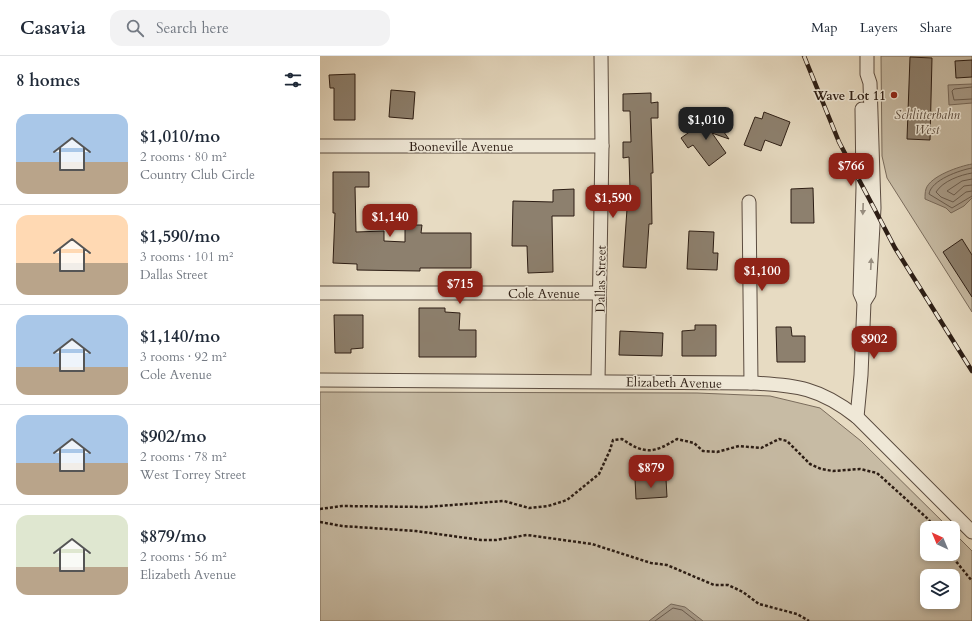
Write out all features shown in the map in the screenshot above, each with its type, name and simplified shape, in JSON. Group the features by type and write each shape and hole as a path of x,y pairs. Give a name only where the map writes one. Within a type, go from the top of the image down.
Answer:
{"street":[{"name":"Dallas Street","path":"598,382 602,146 601,56"},
{"path":"857,417 861,375 864,302 869,294 874,208 870,83 867,74 867,56"},
{"name":"Booneville Avenue","path":"320,146 602,146"},
{"path":"749,202 751,383"},
{"name":"Cole Avenue","path":"320,293 600,292"},
{"name":"Elizabeth Avenue","path":"320,380 751,383 788,385 809,389 840,403 857,417 972,532"}],"path":[{"path":"320,509 342,506 426,507 504,501 529,508 548,506 567,500 599,474 613,440 622,439 634,447 644,451 659,450 677,439 694,443 703,451 717,452 739,446 761,448 779,439 787,441 810,464 821,469 833,471 860,469 877,473 930,521"},
{"path":"320,522 342,526 416,531 482,540 496,540 527,535 592,544 651,563 667,565 714,585 728,585 743,592 759,604 797,614 809,621"},
{"path":"956,561 972,581"}],"green space":[{"name":"Schlitterbahn West","path":"881,56 972,56 972,312 887,178 882,156"},
{"path":"320,392 697,393 770,396 820,408 861,441 942,521 920,521 920,561 960,561 960,539 972,551 972,621 320,621"}],"water":[{"path":"972,84 972,103 949,105 948,85"},
{"path":"972,164 972,198 964,206 951,213 946,208 925,199 926,189 933,180 953,169"},
{"path":"671,604 685,607 703,621 649,621"}],"building":[{"path":"910,57 932,58 930,140 907,139"},
{"path":"972,60 972,77 956,78 955,61"},
{"path":"355,74 355,120 334,120 334,88 330,88 329,75"},
{"path":"391,90 415,92 413,119 389,117"},
{"path":"651,93 651,103 658,102 658,118 651,118 653,173 651,173 652,224 649,224 646,268 623,267 627,209 622,209 622,190 630,189 629,157 623,158 623,142 631,142 630,111 623,111 623,94"},
{"path":"764,112 790,122 781,146 765,140 761,151 744,145 755,117 762,119"},
{"path":"712,116 729,139 712,133 726,153 709,166 693,145 688,148 681,138"},
{"path":"333,172 369,172 369,187 355,187 356,232 384,231 384,241 405,242 405,225 422,225 421,233 471,233 471,268 420,268 420,271 357,270 357,264 333,263 335,213 333,213"},
{"path":"813,188 814,223 791,223 791,189"},
{"path":"574,189 574,216 552,216 553,272 528,273 527,246 512,246 513,201 553,202 553,190"},
{"path":"689,231 714,232 713,253 718,253 717,270 687,269"},
{"path":"962,239 972,255 972,297 943,252"},
{"path":"419,308 445,308 445,312 460,313 459,330 476,330 476,357 419,357"},
{"path":"334,315 363,315 363,348 351,349 351,353 335,353"},
{"path":"695,325 716,325 716,356 682,356 682,331 695,330"},
{"path":"776,327 791,327 792,336 805,336 805,362 777,362"},
{"path":"620,331 663,333 662,356 619,355"},
{"path":"635,479 666,479 667,497 636,499"}],"railway":[{"path":"804,56 839,142 895,248 972,371"}],"place":[{"name":"Wave Lot 11","path":"894,95"}]}
